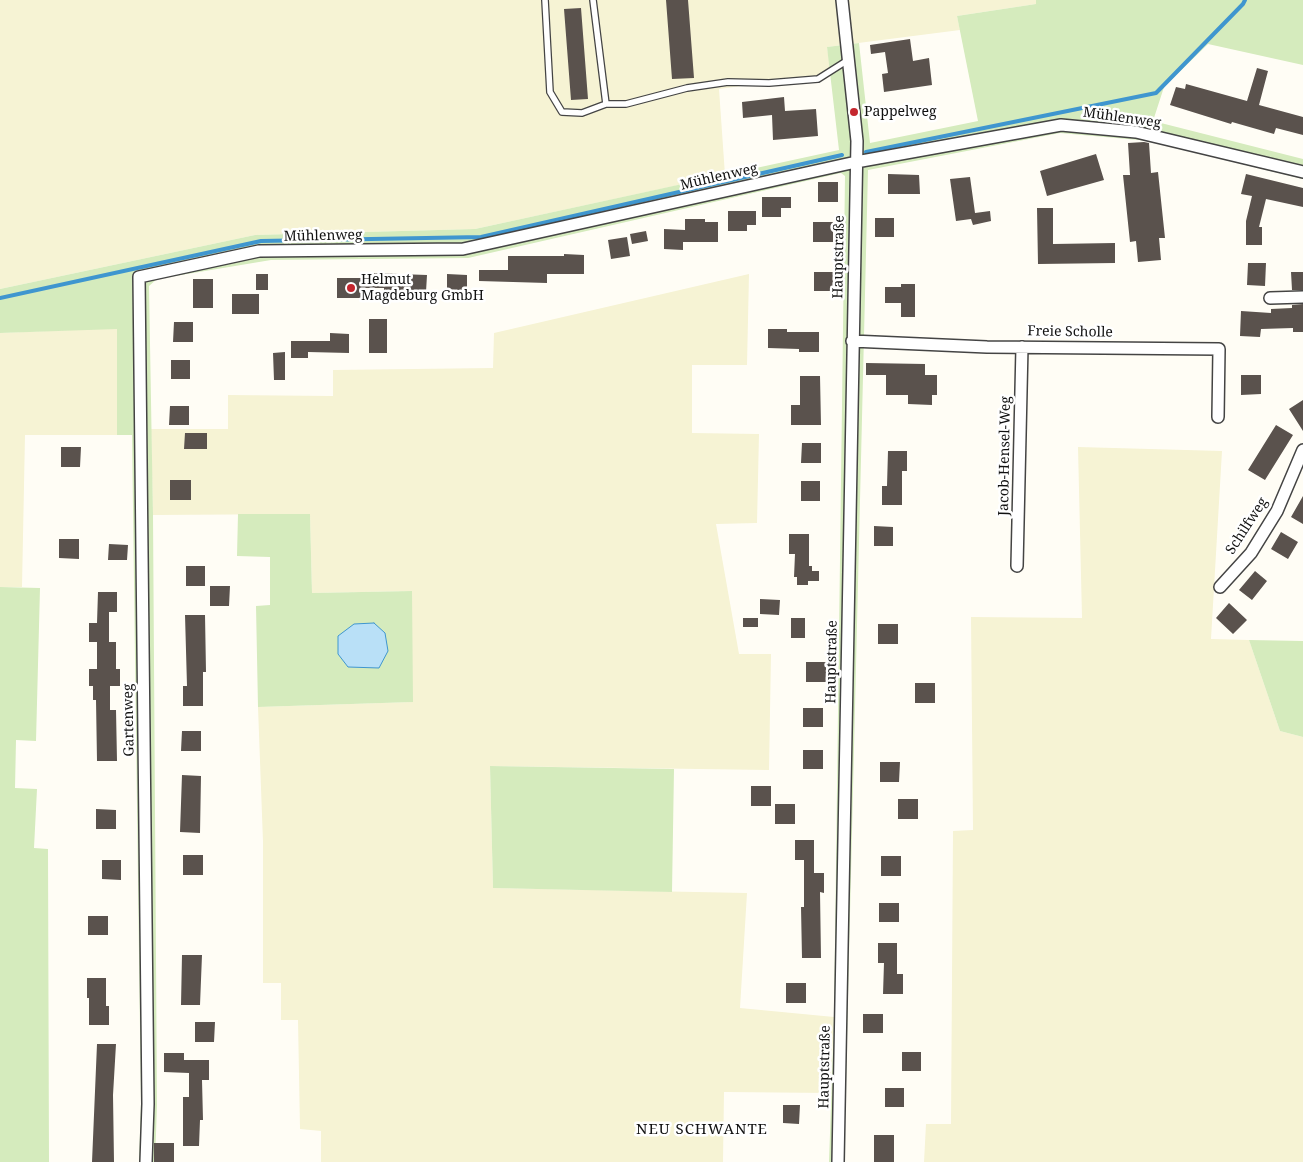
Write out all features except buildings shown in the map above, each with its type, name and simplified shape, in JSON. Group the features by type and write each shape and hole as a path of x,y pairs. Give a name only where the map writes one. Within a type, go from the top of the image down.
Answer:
{"street":[{"path":"842,0 856,141 856,162"},
{"name":"Mühlenweg","path":"139,277 259,251 463,249 856,162 1061,125 1136,132 1303,172"},
{"name":"Hauptstraße","path":"838,1162 856,162"},
{"name":"Gartenweg","path":"139,277 148,1104 146,1162"},
{"path":"1270,298 1303,298"},
{"name":"Freie Scholle","path":"852,341 1022,347 1219,349 1218,417"},
{"name":"Jacob-Hensel-Weg","path":"1017,566 1022,347"},
{"name":"Schilfweg","path":"1220,587 1251,553 1277,511 1303,450"}],"lane":[{"path":"545,0 550,92 562,112 582,113 606,104 626,104 687,88 728,82 768,83 818,78 848,60"},
{"path":"593,0 606,104"}],"shaded area":[{"path":"0,0 1036,0 1036,4 957,16 960,30 827,47 831,74 719,89 725,175 475,229 255,235 0,289"},
{"path":"749,274 747,365 692,365 692,433 759,434 757,523 716,524 739,654 771,654 769,770 490,766 493,888 747,893 740,1008 834,1017 830,1093 724,1092 723,1162 321,1162 321,1131 300,1129 298,1020 281,1020 281,983 263,983 263,842 258,707 412,702 412,591 312,593 310,514 153,515 151,429 228,429 228,395 333,396 333,370 493,368 494,333"},
{"path":"117,328 117,435 25,435 22,587 0,587 0,333"},
{"path":"1078,447 1222,451 1211,639 1249,640 1280,731 1303,737 1303,1162 924,1162 926,1124 951,1124 953,831 973,830 971,617 1082,618"}],"green space":[{"path":"1036,0 1303,0 1303,65 1208,44 1164,87 1153,121 1303,159 1303,179 1150,141 1060,133 868,170 844,1162 829,1162 834,1017 845,176 841,173 468,258 271,260 157,279 149,286 153,515 157,1105 155,1162 139,1162 141,1103 132,435 117,435 117,329 0,333 0,289 255,235 475,229 839,150 827,47 859,43 870,143 978,121 957,16 1036,4"},
{"path":"238,514 310,514 312,593 412,591 413,702 258,707 256,606 270,605 270,557 237,556"},
{"path":"0,587 40,588 36,741 16,740 15,788 37,789 34,848 48,849 49,1162 0,1162"},
{"path":"1249,640 1303,641 1303,737 1280,731"},
{"path":"490,766 674,769 672,892 493,888"}],"water":[{"path":"374,623 385,633 388,651 379,668 348,667 338,654 338,636 354,624"}],"waterway":[{"path":"866,152 1156,93 1245,0"},
{"path":"0,298 261,241 481,237 842,155"}],"place":[{"name":"Pappelweg","path":"854,112"},
{"name":"Helmut Magdeburg GmbH","path":"351,288"}],"district":[{"name":"NEU SCHWANTE","path":"702,1130"}]}
